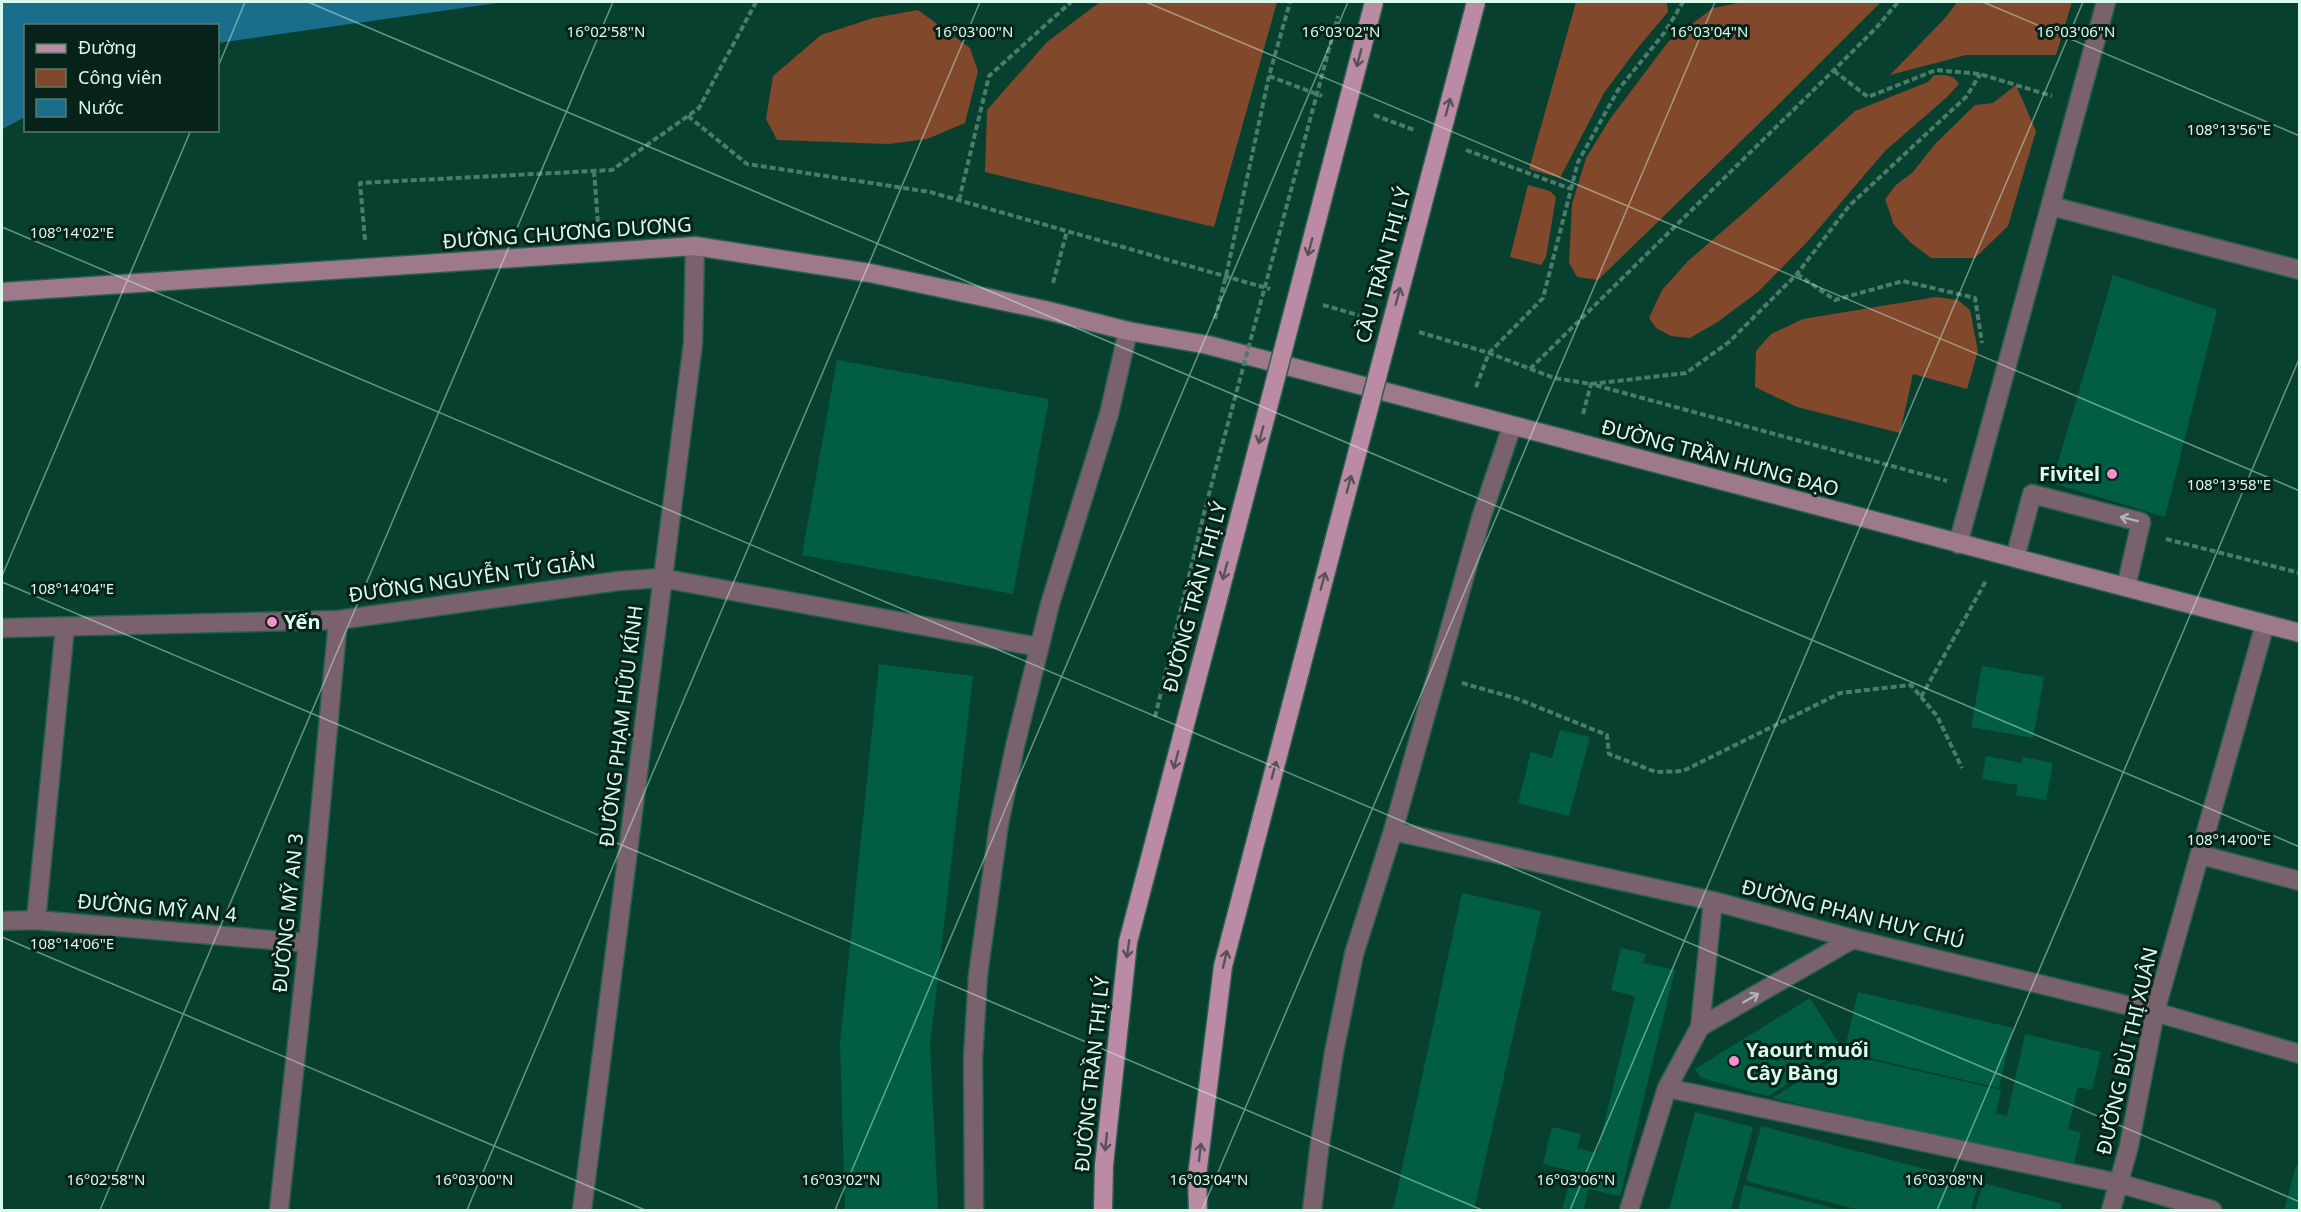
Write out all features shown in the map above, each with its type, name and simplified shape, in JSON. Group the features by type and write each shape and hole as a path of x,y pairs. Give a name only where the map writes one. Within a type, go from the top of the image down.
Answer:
{"main road":[{"name":"ĐƯỜNG TRẦN THỊ LÝ","path":"1104,1210 1104,1165 1128,942 1374,2"},
{"name":"CẦU TRẦN THỊ LÝ","path":"1197,1210 1197,1176 1223,966 1476,2"},
{"name":"ĐƯỜNG CHƯƠNG DƯƠNG","path":"2,292 695,246 870,273 1045,310 1128,331"},
{"name":"ĐƯỜNG TRẦN HƯNG ĐẠO","path":"1128,331 1208,345 2300,633"}],"street":[{"path":"1958,544 2106,2"},
{"path":"2051,206 2300,270"},
{"name":"ĐƯỜNG PHẠM HỮU KÍNH","path":"582,1210 693,343 695,246"},
{"path":"974,1210 973,1058 978,975 999,824 1014,746 1039,646 1109,414 1128,331"},
{"path":"1312,1210 1332,1063 1354,954 1393,831 1481,518 1512,426"},
{"path":"2008,557 2032,494 2141,522 2126,587"},
{"name":"ĐƯỜNG NGUYỄN TỬ GIẢN","path":"2,628 338,620 618,581 662,578 1039,646"},
{"name":"ĐƯỜNG MỸ AN 3","path":"279,1210 308,943 338,620"},
{"name":"ĐƯỜNG BÙI THỊ XUÂN","path":"2111,1210 2129,1146 2155,1012 2265,624"},
{"path":"36,920 65,627"},
{"name":"ĐƯỜNG PHAN HUY CHÚ","path":"1393,831 1713,901 1853,939 2155,1012 2300,1054"},
{"path":"2201,855 2300,881"},
{"path":"1629,1210 1667,1088 1700,1027 1713,901"},
{"name":"ĐƯỜNG MỸ AN 4","path":"2,921 36,920 308,943"},
{"path":"1700,1027 1853,939"},
{"path":"1667,1088 2118,1183 2212,1210"}],"path":[{"path":"367,268 360,183 612,170 699,108 756,2"},
{"path":"959,200 989,76 1071,2"},
{"path":"1208,345 1226,276 1269,76 1290,2"},
{"path":"1466,413 1490,353 1543,298 1578,162 1618,90 1665,32 1683,2"},
{"path":"1530,369 1834,70 1877,27 1898,2"},
{"path":"1206,505 1339,13"},
{"path":"1834,70 1868,97 1936,70 1980,74 2078,104"},
{"path":"1591,384 1686,373 1730,342 1797,274 1849,206 1967,96 1980,74"},
{"path":"688,116 747,164 930,192 1272,290"},
{"path":"594,171 600,253"},
{"path":"1045,310 1067,231"},
{"path":"1797,274 1835,300 1903,282 1975,298 1984,353"},
{"path":"1318,303 1375,320"},
{"path":"1409,330 1490,353 1554,378 1591,384 1913,472"},
{"path":"1943,492 1950,470"},
{"path":"2139,532 2300,573"},
{"path":"1921,697 2008,557"},
{"path":"1436,676 1518,699 1607,735 1609,754 1656,772 1683,771 1840,693 1911,685 1937,716 1962,768"}],"green space":[{"path":"1100,2 1277,2 1214,227 985,172 987,110 1047,42"},
{"path":"1576,2 1667,2 1668,12 1604,93 1560,178 1529,169"},
{"path":"1744,2 1881,2 1598,280 1577,277 1569,263 1572,204 1586,158 1610,119 1668,42 1713,8"},
{"path":"1957,2 2072,2 2056,55 1966,55 1890,75 1946,17"},
{"path":"918,10 970,48 978,71 965,123 927,139 889,144 777,140 766,119 773,76 821,35 873,18"},
{"path":"1934,75 1951,77 1959,84 1885,151 1809,240 1758,292 1716,323 1690,338 1671,336 1656,328 1649,318 1662,290 1688,261 1855,111 1928,82"},
{"path":"2016,85 2036,131 2008,226 1975,258 1931,258 1910,242 1894,225 1885,199 1896,185 1913,172 1935,144 1975,105 1993,103"},
{"path":"1528,185 1550,191 1556,197 1546,257 1541,265 1510,257"},
{"path":"1936,297 1958,300 1970,310 1978,351 1967,389 1913,374 1900,433 1797,407 1755,387 1756,351 1771,334 1803,319"}],"water":[{"path":"2,2 504,2 219,43 219,24 24,24 24,118 2,129"}],"building":[{"path":"2113,275 2217,310 2165,517 2052,483"},
{"path":"837,360 1049,399 1013,594 802,555"},
{"path":"879,664 973,676 930,1045 938,1210 845,1210 840,1043"},
{"path":"1982,666 2044,677 2033,738 1971,727"},
{"path":"1560,730 1590,737 1569,816 1518,803 1531,752 1552,758"},
{"path":"1986,756 2022,763 2023,757 2053,763 2046,800 2016,795 2018,785 1982,779"},
{"path":"1462,893 1541,911 1474,1210 1393,1210"},
{"path":"1621,948 1646,954 1643,963 1675,970 1620,1196 1588,1189 1584,1208 1591,1210 1562,1210 1572,1171 1543,1164 1552,1127 1581,1134 1577,1148 1597,1153 1635,996 1611,990"},
{"path":"1858,992 2013,1028 1999,1088 1844,1052"},
{"path":"1810,998 1843,1050 1768,1096 1701,1078 1695,1069"},
{"path":"2025,1034 2101,1052 2092,1090 2078,1087 2068,1129 2081,1133 2073,1168 1772,1098 1844,1054 2001,1090 1996,1113 2007,1116"},
{"path":"1695,1112 1753,1127 1731,1210 1669,1210"},
{"path":"1761,1126 1979,1183 1971,1210 1860,1210 1746,1181"},
{"path":"2296,1166 2300,1167 2300,1210 2284,1210"},
{"path":"1983,1183 2062,1204 2060,1210 1975,1210"},
{"path":"1744,1185 1841,1210 1738,1210"}],"place":[{"name":"Fivitel","path":"2112,474"},
{"name":"Yến","path":"272,622"},
{"name":"Yaourt muối Cây Bàng","path":"1734,1061"}]}
